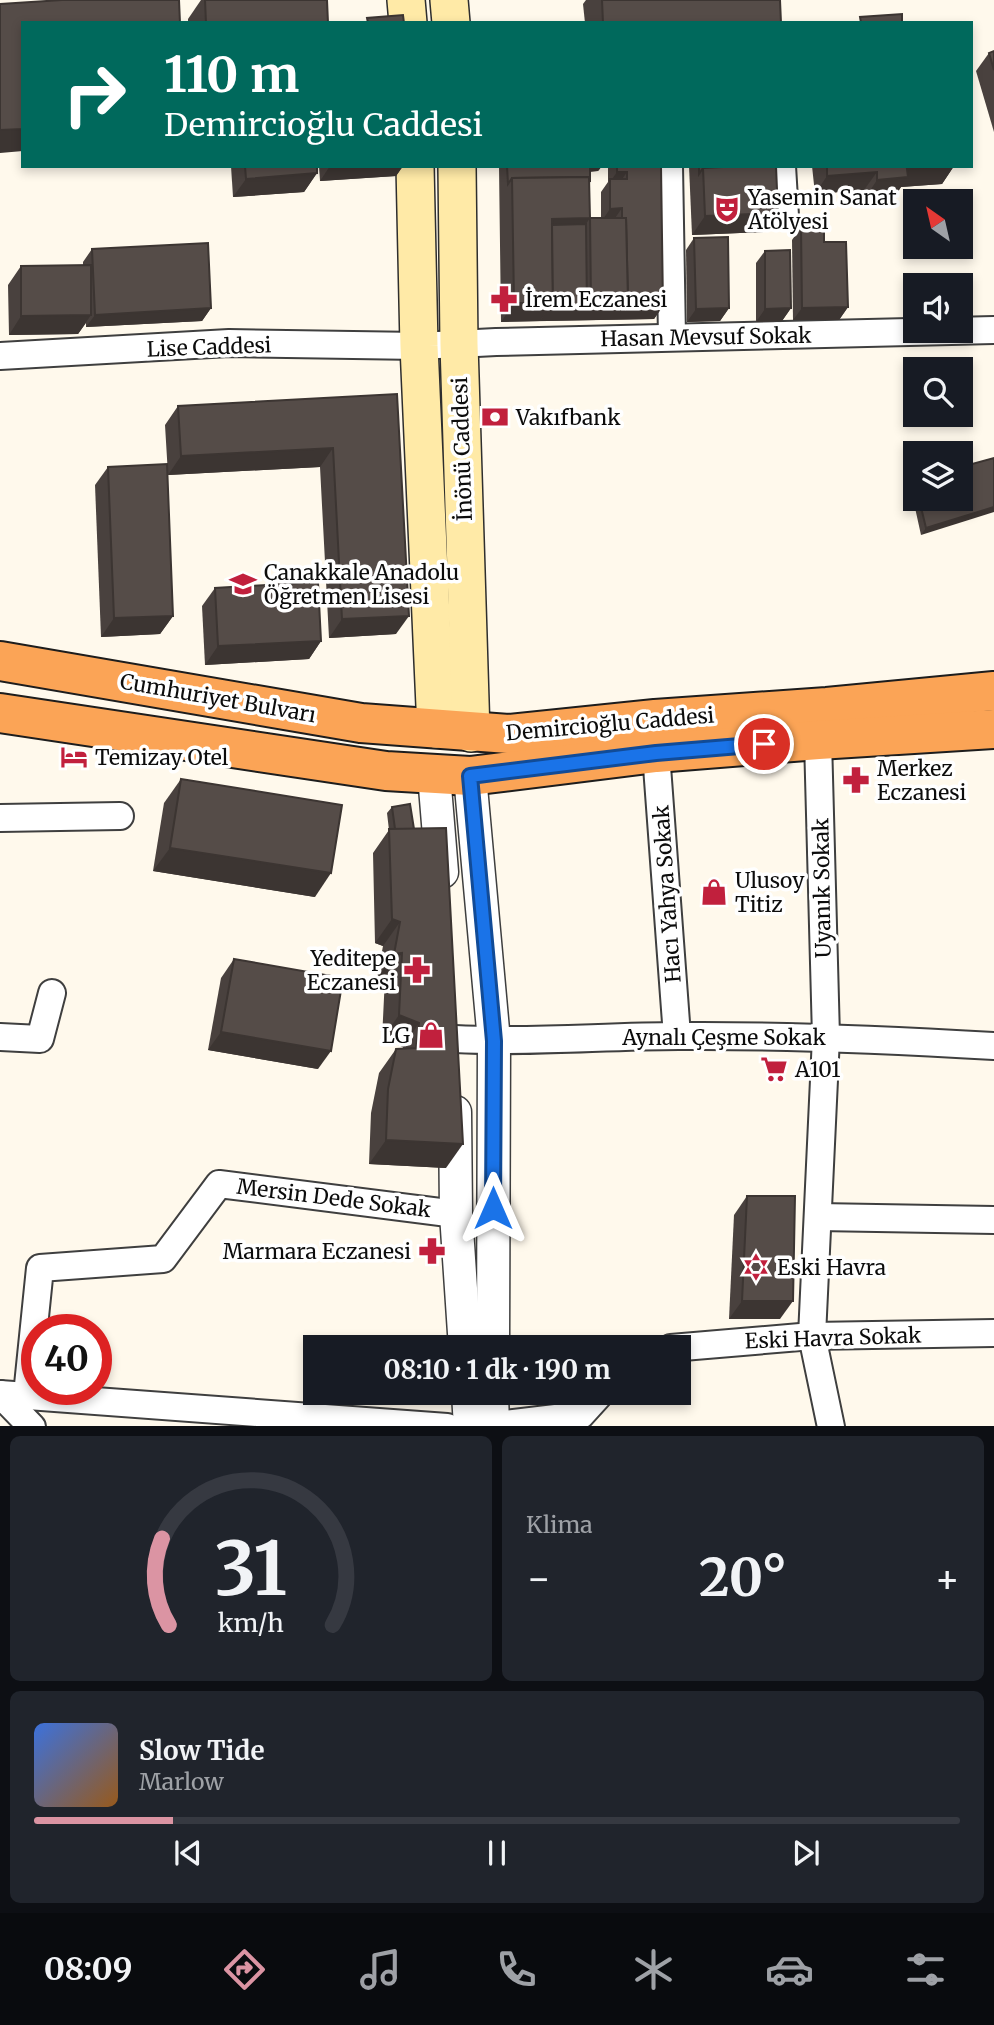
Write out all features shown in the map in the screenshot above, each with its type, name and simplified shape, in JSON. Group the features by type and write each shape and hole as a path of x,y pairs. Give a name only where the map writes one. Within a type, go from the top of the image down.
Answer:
{"highway":[{"name":"Cumhuriyet Bulvarı","path":"0,661 361,723 453,731"},
{"name":"Demircioğlu Caddesi","path":"453,731 509,734 655,719 827,708 994,691"},
{"path":"0,713 373,769 452,776 453,731"},
{"name":"Demircioğlu Caddesi","path":"452,776 656,753 994,729"}],"main road":[{"path":"406,0 408,21"},
{"path":"449,0 451,21"},
{"name":"İnönü Caddesi","path":"415,168 419,346 453,731"},
{"name":"İnönü Caddesi","path":"453,731 459,344 457,168"}],"street":[{"path":"669,168 671,337"},
{"path":"782,168 785,216"},
{"name":"Hasan Mevsuf Sokak","path":"419,346 994,330"},
{"name":"Lise Caddesi","path":"0,356 229,343 419,346"},
{"name":"Uyanık Sokak","path":"818,740 826,1037 812,1336 831,1426"},
{"name":"Hacı Yahya Sokak","path":"656,753 677,1036"},
{"path":"444,901 452,776"},
{"path":"452,776 494,1041 493,1335"},
{"path":"0,818 120,816"},
{"path":"0,1037 40,1039 52,993"},
{"name":"Aynalı Çeşme Sokak","path":"454,1049 494,1041 677,1036 826,1037 994,1046"},
{"path":"454,1049 456,1214 464,1335"},
{"name":"Mersin Dede Sokak","path":"35,1314 40,1268 163,1259 219,1184 456,1214"},
{"path":"818,1217 994,1220"},
{"name":"Eski Havra Sokak","path":"691,1346 812,1336 994,1333"},
{"path":"0,1394 21,1395"},
{"path":"0,1394 32,1426"},
{"path":"112,1401 447,1426"},
{"path":"474,1405 484,1426"},
{"path":"484,1426 489,1405"},
{"path":"484,1426 581,1415 590,1405"}],"building":[{"path":"62,0 179,0 180,21 21,21 21,129 0,130 0,4"},
{"path":"205,0 327,0 328,21 206,21"},
{"path":"602,0 780,0 781,21 603,21"},
{"path":"902,14 902,21 861,21 860,17"},
{"path":"403,15 404,21 368,21 367,18"},
{"path":"994,51 994,70 989,53"},
{"path":"245,168 317,168 317,173 246,179"},
{"path":"507,168 590,168 590,182 589,177 512,178 508,184"},
{"path":"617,168 661,168 663,306 624,307 628,301 626,218 622,218 622,208 610,209 610,179 627,179 627,172 617,172"},
{"path":"703,168 776,168 778,213 705,216"},
{"path":"827,168 919,168 907,169 908,177 877,180 877,172 827,176"},
{"path":"589,177 590,218 552,219 553,303 514,303 512,178"},
{"path":"590,218 626,218 628,301 591,302"},
{"path":"586,224 587,308 549,308 553,303 552,225"},
{"path":"801,227 824,227 824,242 846,242 848,307 802,308"},
{"path":"728,237 729,308 696,309 694,238"},
{"path":"208,243 211,308 95,315 92,249"},
{"path":"790,250 791,308 765,309 765,251"},
{"path":"91,265 91,315 21,316 21,266"},
{"path":"397,394 409,616 342,619 333,448 181,456 178,406"},
{"path":"994,458 994,507 926,528 922,511 973,511 973,464"},
{"path":"167,464 173,616 114,618 108,467"},
{"path":"318,582 321,641 218,646 215,588"},
{"path":"181,779 342,805 331,873 170,848"},
{"path":"410,804 414,829 395,829 392,807"},
{"path":"446,828 463,1144 386,1140 388,1089 396,1049 416,1048 419,1023 399,1015 402,953 394,954 400,922 392,919 389,829"},
{"path":"234,959 343,978 331,1051 221,1032"},
{"name":"Eski Havra","path":"747,1196 795,1196 793,1301 742,1301"}],"place":[{"name":"Yasemin Sanat Atölyesi","path":"727,209"},
{"name":"İrem Eczanesi","path":"504,299"},
{"name":"Vakıfbank","path":"495,417"},
{"name":"Çanakkale Anadolu Öğretmen Lisesi","path":"243,584"},
{"name":"Temizay Otel","path":"74,757"},
{"name":"Merkez Eczanesi","path":"856,780"},
{"name":"Ulusoy Titiz","path":"714,892"},
{"name":"Yeditepe Eczanesi","path":"417,970"},
{"name":"LG","path":"431,1035"},
{"name":"A101","path":"774,1069"},
{"name":"Marmara Eczanesi","path":"432,1251"},
{"name":"Eski Havra","path":"756,1267"}],"route":[{"path":"493,1208 494,1041 470,776 656,753 764,744"}]}
